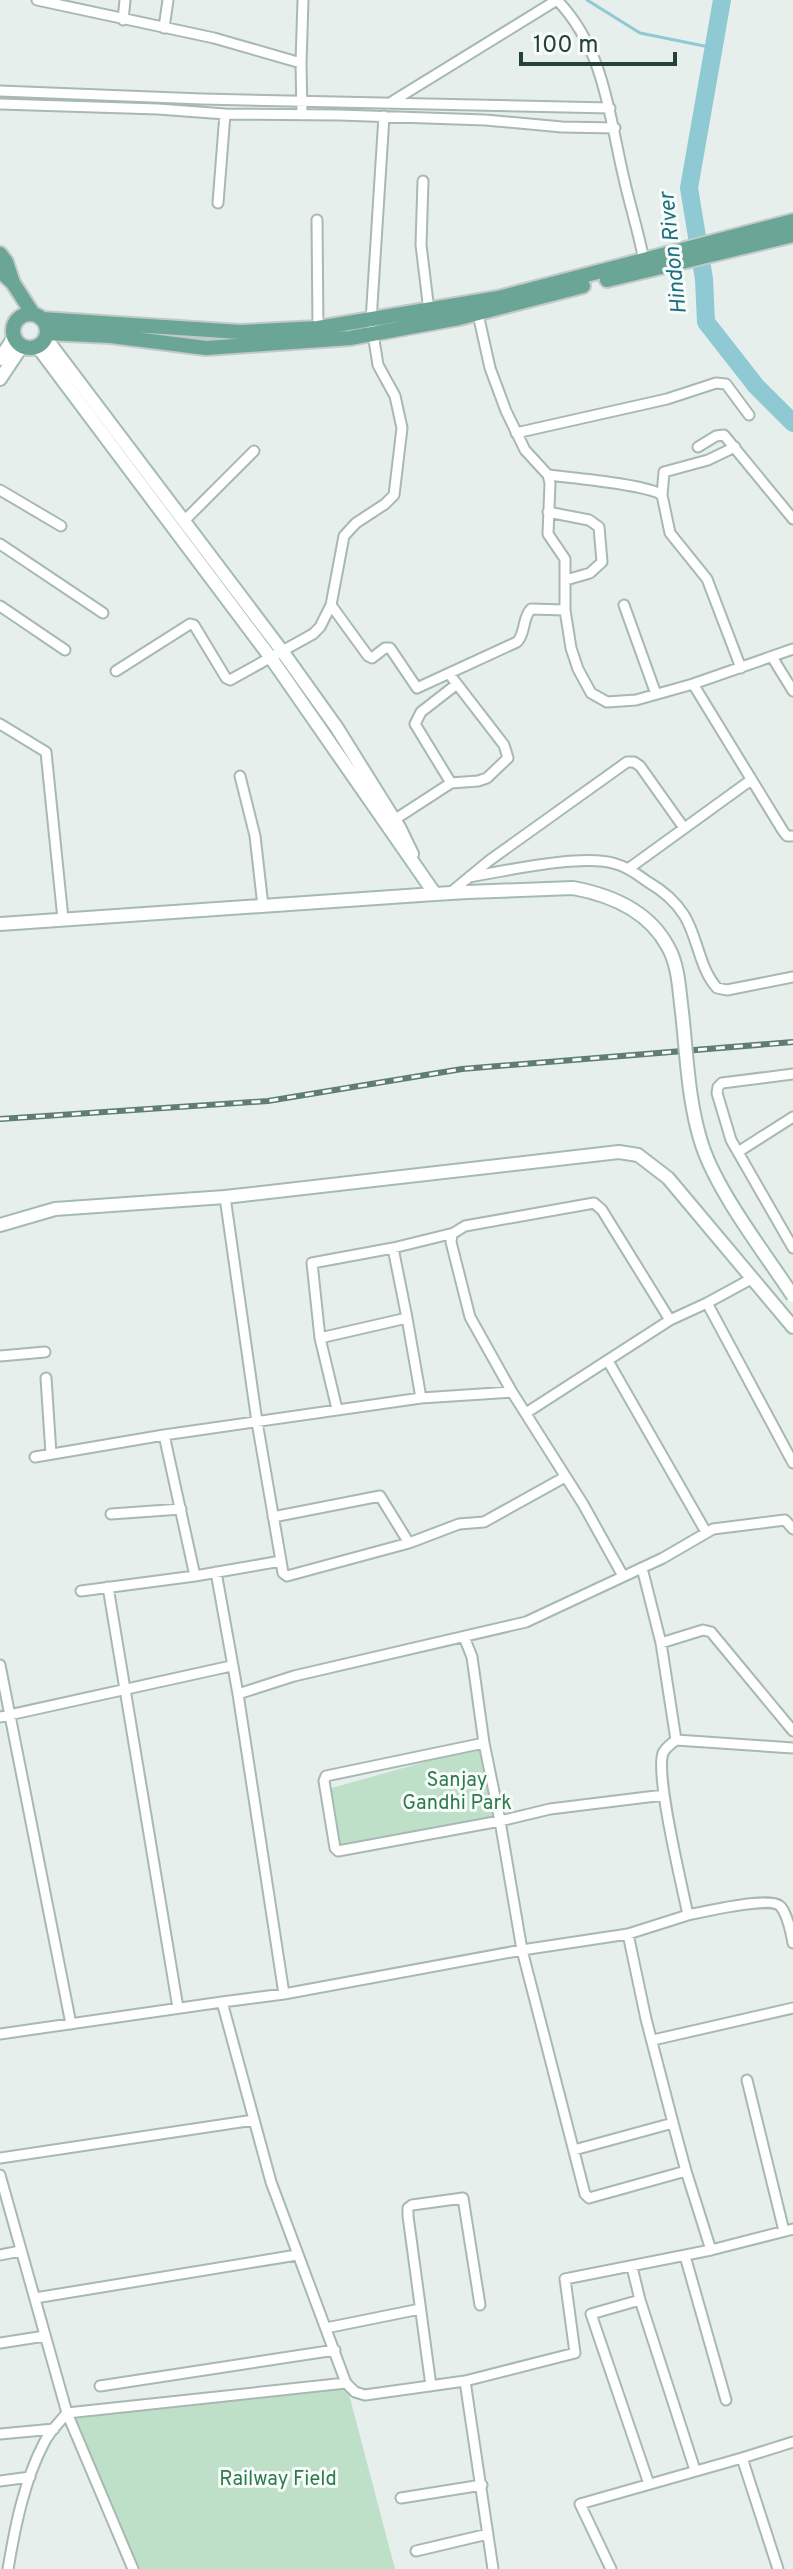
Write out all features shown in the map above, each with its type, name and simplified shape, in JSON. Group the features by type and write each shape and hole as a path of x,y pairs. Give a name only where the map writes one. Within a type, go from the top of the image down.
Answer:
{"main road":[{"path":"750,240 793,221"},
{"path":"0,359 28,331 240,332 372,328 429,311 516,298 750,240 793,235"},
{"path":"0,254 6,262 28,331 337,728 394,820 416,865"},
{"path":"0,271 13,283"},
{"path":"0,317 28,331 111,336 206,348 478,314 516,298"},
{"path":"0,379 28,331"},
{"path":"28,331 185,520 277,654 392,836 435,894"},
{"path":"0,924 467,892 555,888 604,895 633,909 668,946 678,978 692,1109 707,1158 721,1186 793,1296"},
{"path":"0,1225 55,1209 225,1197 629,1153 638,1155 668,1178 793,1327"}],"street":[{"path":"37,0 214,38 301,63"},
{"path":"123,20 125,0"},
{"path":"164,28 168,0"},
{"path":"302,107 303,0"},
{"path":"390,103 557,0 591,48 603,80 647,264"},
{"path":"0,91 155,102 225,114 390,103 612,118"},
{"path":"0,104 202,99 384,116 612,118"},
{"path":"218,203 225,114"},
{"path":"116,671 190,624 194,625 228,679 232,679 320,627 331,605 344,536 356,523 391,499 396,489 402,428 395,396 378,365 372,328 384,116"},
{"path":"423,181 421,245 429,311"},
{"path":"317,220 318,328"},
{"path":"478,314 490,368 516,433 525,450 548,475 548,534 565,559 565,610 571,648 591,693 607,702 636,700 793,649"},
{"path":"516,433 667,399 716,383 726,384 749,415"},
{"path":"698,447 724,435 793,519"},
{"path":"735,447 701,463 667,470 663,476 662,495 670,533 712,589 741,668"},
{"path":"185,520 254,451"},
{"path":"548,475 638,488 662,495"},
{"path":"0,490 61,526"},
{"path":"548,512 589,520 599,527 602,562 590,573 566,580"},
{"path":"0,544 103,613"},
{"path":"331,605 368,656 372,658 385,648 390,648 417,688 517,642 522,637 526,615 531,609 565,610"},
{"path":"624,605 656,694"},
{"path":"0,606 65,650"},
{"path":"772,657 793,691"},
{"path":"394,820 451,783 487,778 508,758 504,745 450,675"},
{"path":"451,783 415,724 421,712 457,684"},
{"path":"693,684 783,831 787,836 793,836"},
{"path":"0,724 46,752 63,919"},
{"path":"450,893 627,762 640,766 684,828"},
{"path":"240,776 255,836 263,906"},
{"path":"628,869 751,780"},
{"path":"469,877 581,860 614,863 658,888 685,916 717,988 727,990 793,977"},
{"path":"793,1074 722,1083 717,1093 728,1132 793,1248"},
{"path":"738,1152 793,1117"},
{"path":"225,1197 257,1422 283,1573 287,1576 409,1543 459,1524 484,1522 565,1477"},
{"path":"337,1409 320,1338 312,1263 393,1248 454,1233 465,1226 594,1203 602,1210 670,1320"},
{"path":"454,1233 451,1242 470,1317 623,1576"},
{"path":"393,1248 421,1398"},
{"path":"526,1413 670,1320 753,1278"},
{"path":"707,1303 793,1463"},
{"path":"320,1338 407,1318"},
{"path":"0,1356 45,1352"},
{"path":"608,1361 706,1532"},
{"path":"46,1378 51,1454"},
{"path":"35,1457 337,1409 421,1398 512,1392"},
{"path":"164,1435 195,1576"},
{"path":"273,1517 380,1496 409,1543"},
{"path":"111,1514 181,1509"},
{"path":"238,1694 294,1676 526,1622 642,1568 713,1529 789,1518 793,1529"},
{"path":"81,1591 281,1561"},
{"path":"642,1568 661,1643 676,1740"},
{"path":"216,1572 284,1994"},
{"path":"108,1587 178,2008"},
{"path":"661,1643 703,1630 711,1632 793,1731"},
{"path":"464,1637 472,1657 484,1743 522,1950 585,2194 589,2198 686,2171"},
{"path":"0,1665 5,1715 71,2024"},
{"path":"5,1715 231,1666"},
{"path":"688,1915 664,1795 665,1750 676,1740 793,1748"},
{"path":"484,1743 326,1776 324,1781 334,1845 338,1851 550,1809 664,1795"},
{"path":"0,2034 284,1994 522,1950 628,1934 688,1915 755,1903 778,1903 793,1943"},
{"path":"628,1934 673,2123 711,2250"},
{"path":"222,2002 271,2182 297,2255 346,2383 355,2392 365,2395 465,2381 575,2353 565,2279 685,2256 789,2230 747,2080"},
{"path":"653,2040 793,2008"},
{"path":"0,2158 254,2120"},
{"path":"574,2150 673,2123"},
{"path":"1,2181 67,2413 133,2569"},
{"path":"431,2386 408,2208 414,2204 462,2197 480,2305"},
{"path":"0,2219 11,2217"},
{"path":"0,2255 20,2251"},
{"path":"35,2298 297,2255"},
{"path":"685,2256 726,2400"},
{"path":"632,2267 695,2470"},
{"path":"640,2300 591,2314 649,2484"},
{"path":"326,2328 420,2309"},
{"path":"0,2343 45,2336"},
{"path":"100,2386 335,2350"},
{"path":"465,2381 493,2569"},
{"path":"8,2569 21,2504 30,2477 45,2441 67,2413 346,2383"},
{"path":"0,2434 54,2429"},
{"path":"611,2569 580,2504 790,2442 793,2454"},
{"path":"742,2458 778,2569"},
{"path":"0,2481 30,2477"},
{"path":"401,2498 482,2485"},
{"path":"416,2551 488,2534"}],"green space":[{"name":"Sanjay Gandhi Park","path":"485,1745 506,1826 340,1849 328,1789"},
{"name":"Railway Field","path":"346,2383 395,2569 134,2569 67,2413"}],"waterway":[{"path":"587,0 640,33 714,48"},
{"name":"Hindon River","path":"722,0 689,188 704,279 706,322 756,386 793,423"}],"railway":[{"path":"0,1119 268,1101 462,1069 793,1042"}]}
